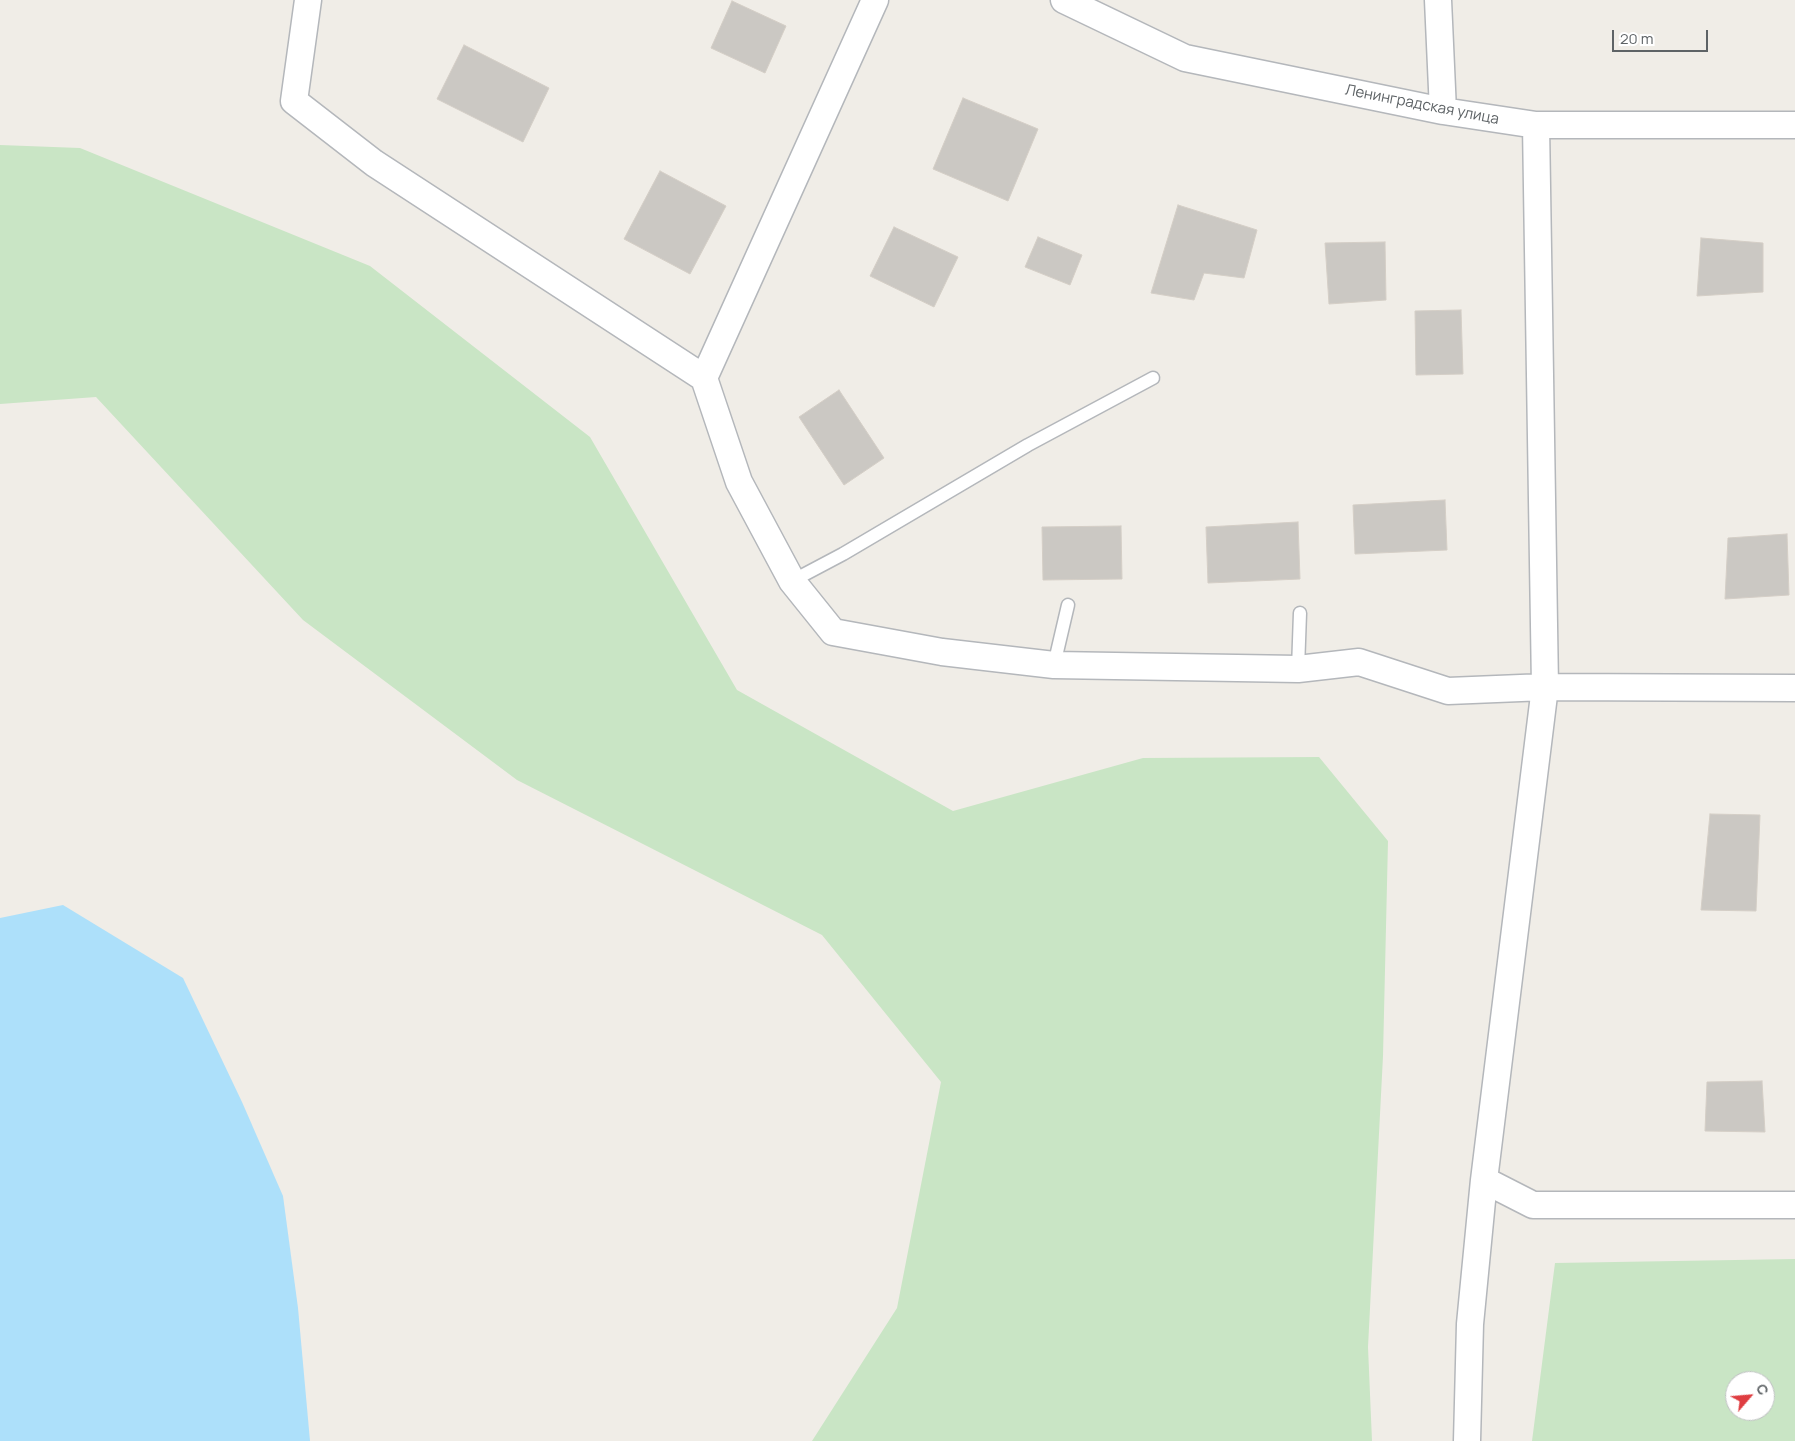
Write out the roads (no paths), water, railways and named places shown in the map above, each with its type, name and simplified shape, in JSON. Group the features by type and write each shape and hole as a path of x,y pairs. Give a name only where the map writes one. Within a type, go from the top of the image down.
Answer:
{"street":[{"path":"308,0 294,101 374,163 704,378 739,482 792,581 833,632 942,652 1054,664 1298,670 1359,662 1448,691 1545,687 1795,688"},
{"path":"704,378 875,0"},
{"name":"Ленинградская улица","path":"1064,0 1185,58 1443,111 1536,125 1795,125"},
{"path":"1438,0 1443,111"},
{"path":"1467,1441 1470,1324 1484,1180 1545,687 1536,125"},
{"path":"1484,1180 1533,1205 1795,1205"}],"lane":[{"path":"792,581 843,554 1028,445 1153,378"},
{"path":"1054,664 1068,605"},
{"path":"1298,670 1300,613"}],"water":[{"path":"63,905 183,978 242,1102 283,1196 298,1308 310,1441 0,1441 0,918"}]}
